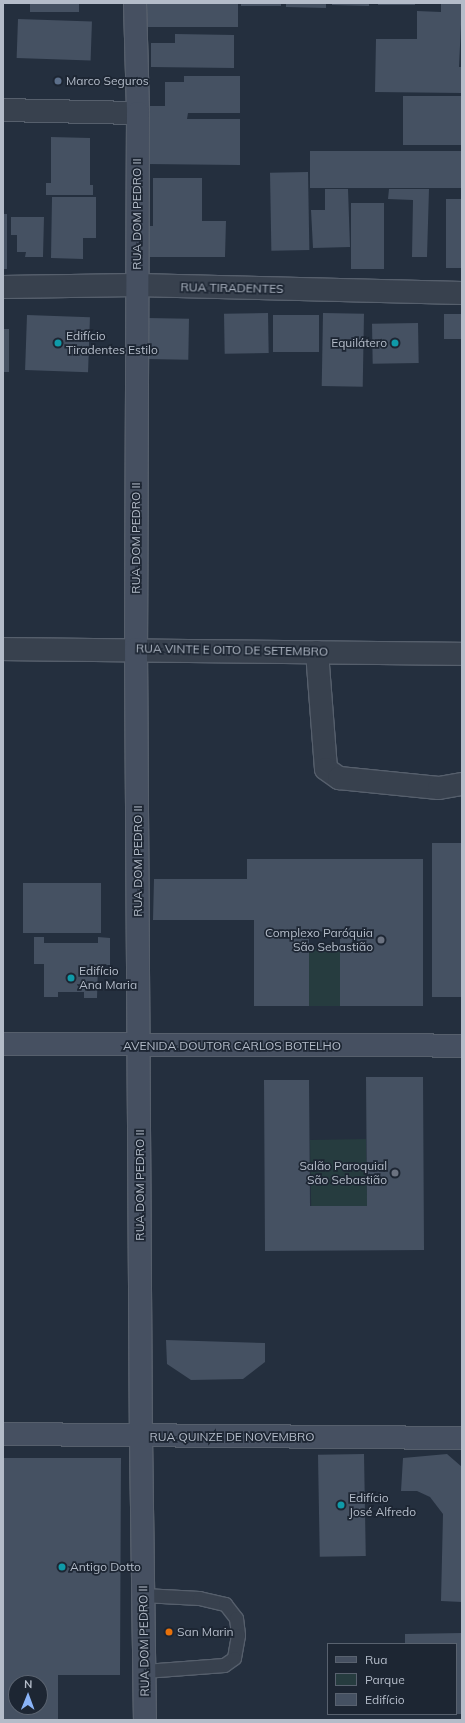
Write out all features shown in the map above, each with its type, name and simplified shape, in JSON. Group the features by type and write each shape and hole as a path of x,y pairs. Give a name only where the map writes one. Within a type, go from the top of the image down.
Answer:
{"main road":[{"name":"RUA DOM PEDRO II","path":"135,3 138,113 136,649 141,1436 145,1720"},
{"name":"AVENIDA DOUTOR CARLOS BOTELHO","path":"3,1044 139,1047 462,1046"},
{"name":"RUA QUINZE DE NOVEMBRO","path":"3,1434 462,1438"}],"street":[{"path":"3,110 138,113"},
{"name":"RUA TIRADENTES","path":"3,287 137,285 462,293"},
{"name":"RUA VINTE E OITO DE SETEMBRO","path":"3,649 136,649 462,654"},
{"path":"317,652 326,769 340,778 439,788 462,784"}],"lane":[{"path":"143,1595 199,1598 225,1604 236,1618 238,1635 234,1658 224,1665 144,1671"}],"green space":[{"path":"309,948 340,948 340,1006 309,1006"},
{"path":"366,1139 367,1206 311,1207 310,1140"}],"building":[{"path":"30,3 79,3 79,12 30,12"},
{"path":"144,3 238,3 238,27 144,27"},
{"path":"241,3 281,3 281,6 241,6"},
{"path":"286,3 326,3 326,8 286,7"},
{"path":"332,3 369,3 369,6 332,5"},
{"path":"378,3 415,3 415,5 378,5"},
{"path":"441,3 462,3 459,67 462,67 462,93 375,92 376,39 417,39 417,11 441,12"},
{"path":"18,19 92,22 91,61 17,58"},
{"path":"175,34 234,35 234,68 151,67 151,43 175,43"},
{"path":"184,76 240,76 240,113 188,113 187,119 240,119 240,165 146,164 147,106 165,106 165,82 184,82"},
{"path":"403,96 462,96 462,145 403,145"},
{"path":"51,137 90,138 90,185 93,185 93,195 46,195 46,183 51,183"},
{"path":"310,151 462,151 462,188 310,188"},
{"path":"308,172 309,250 271,251 270,173"},
{"path":"153,178 202,178 202,221 226,221 225,257 139,257 139,226 153,226"},
{"path":"325,189 348,189 350,247 313,248 311,210 325,210"},
{"path":"389,189 429,189 427,257 412,257 413,200 388,199"},
{"path":"52,197 96,197 96,238 83,238 83,259 51,258"},
{"path":"446,199 462,199 462,268 446,268"},
{"path":"351,203 384,203 384,269 351,269"},
{"path":"3,214 7,214 7,269 3,269"},
{"path":"11,217 44,217 43,257 25,257 26,252 17,252 17,235 11,235"},
{"path":"268,313 269,353 225,354 224,314"},
{"path":"323,313 364,314 363,387 322,386"},
{"path":"444,314 462,314 462,339 444,339"},
{"name":"Edifício Tiradentes Estilo","path":"27,315 90,317 88,372 25,370"},
{"path":"273,315 319,315 319,352 273,352"},
{"path":"147,318 189,319 188,360 146,359"},
{"name":"Equilátero","path":"418,323 419,363 373,364 372,324"},
{"path":"3,329 9,329 9,372 3,372"},
{"path":"432,843 462,843 462,997 432,997"},
{"name":"Complexo Paróquia São Sebastião","path":"247,859 423,859 423,1006 340,1006 340,932 309,931 309,1006 254,1006 254,920 153,920 154,879 247,879"},
{"path":"23,883 101,883 101,933 23,933"},
{"name":"Edifício Ana Maria","path":"34,937 44,937 44,943 98,943 98,937 110,938 110,965 98,965 97,998 84,998 84,992 58,992 58,997 44,997 44,964 34,964"},
{"name":"Salão Paroquial São Sebastião","path":"366,1077 423,1077 424,1250 265,1251 264,1080 309,1080 310,1206 367,1206"},
{"path":"166,1340 265,1343 265,1362 243,1379 191,1380 167,1364"},
{"name":"Edifício José Alfredo","path":"364,1454 366,1556 320,1557 318,1455"},
{"path":"447,1454 462,1467 462,1602 441,1601 443,1514 430,1497 417,1491 401,1491 403,1458"},
{"name":"Antigo Dotto","path":"3,1458 121,1458 120,1675 58,1675 58,1720 3,1720"},
{"path":"462,1633 462,1714 457,1714 457,1643 405,1643 405,1634"}],"place":[{"name":"Marco Seguros","path":"58,81"},
{"name":"Edifício Tiradentes Estilo","path":"58,343"},
{"name":"Equilátero","path":"395,343"},
{"name":"Complexo Paróquia São Sebastião","path":"381,940"},
{"name":"Edifício Ana Maria","path":"71,978"},
{"name":"Salão Paroquial São Sebastião","path":"395,1173"},
{"name":"Edifício José Alfredo","path":"341,1505"},
{"name":"Antigo Dotto","path":"62,1567"},
{"name":"San Marin","path":"169,1632"}]}
